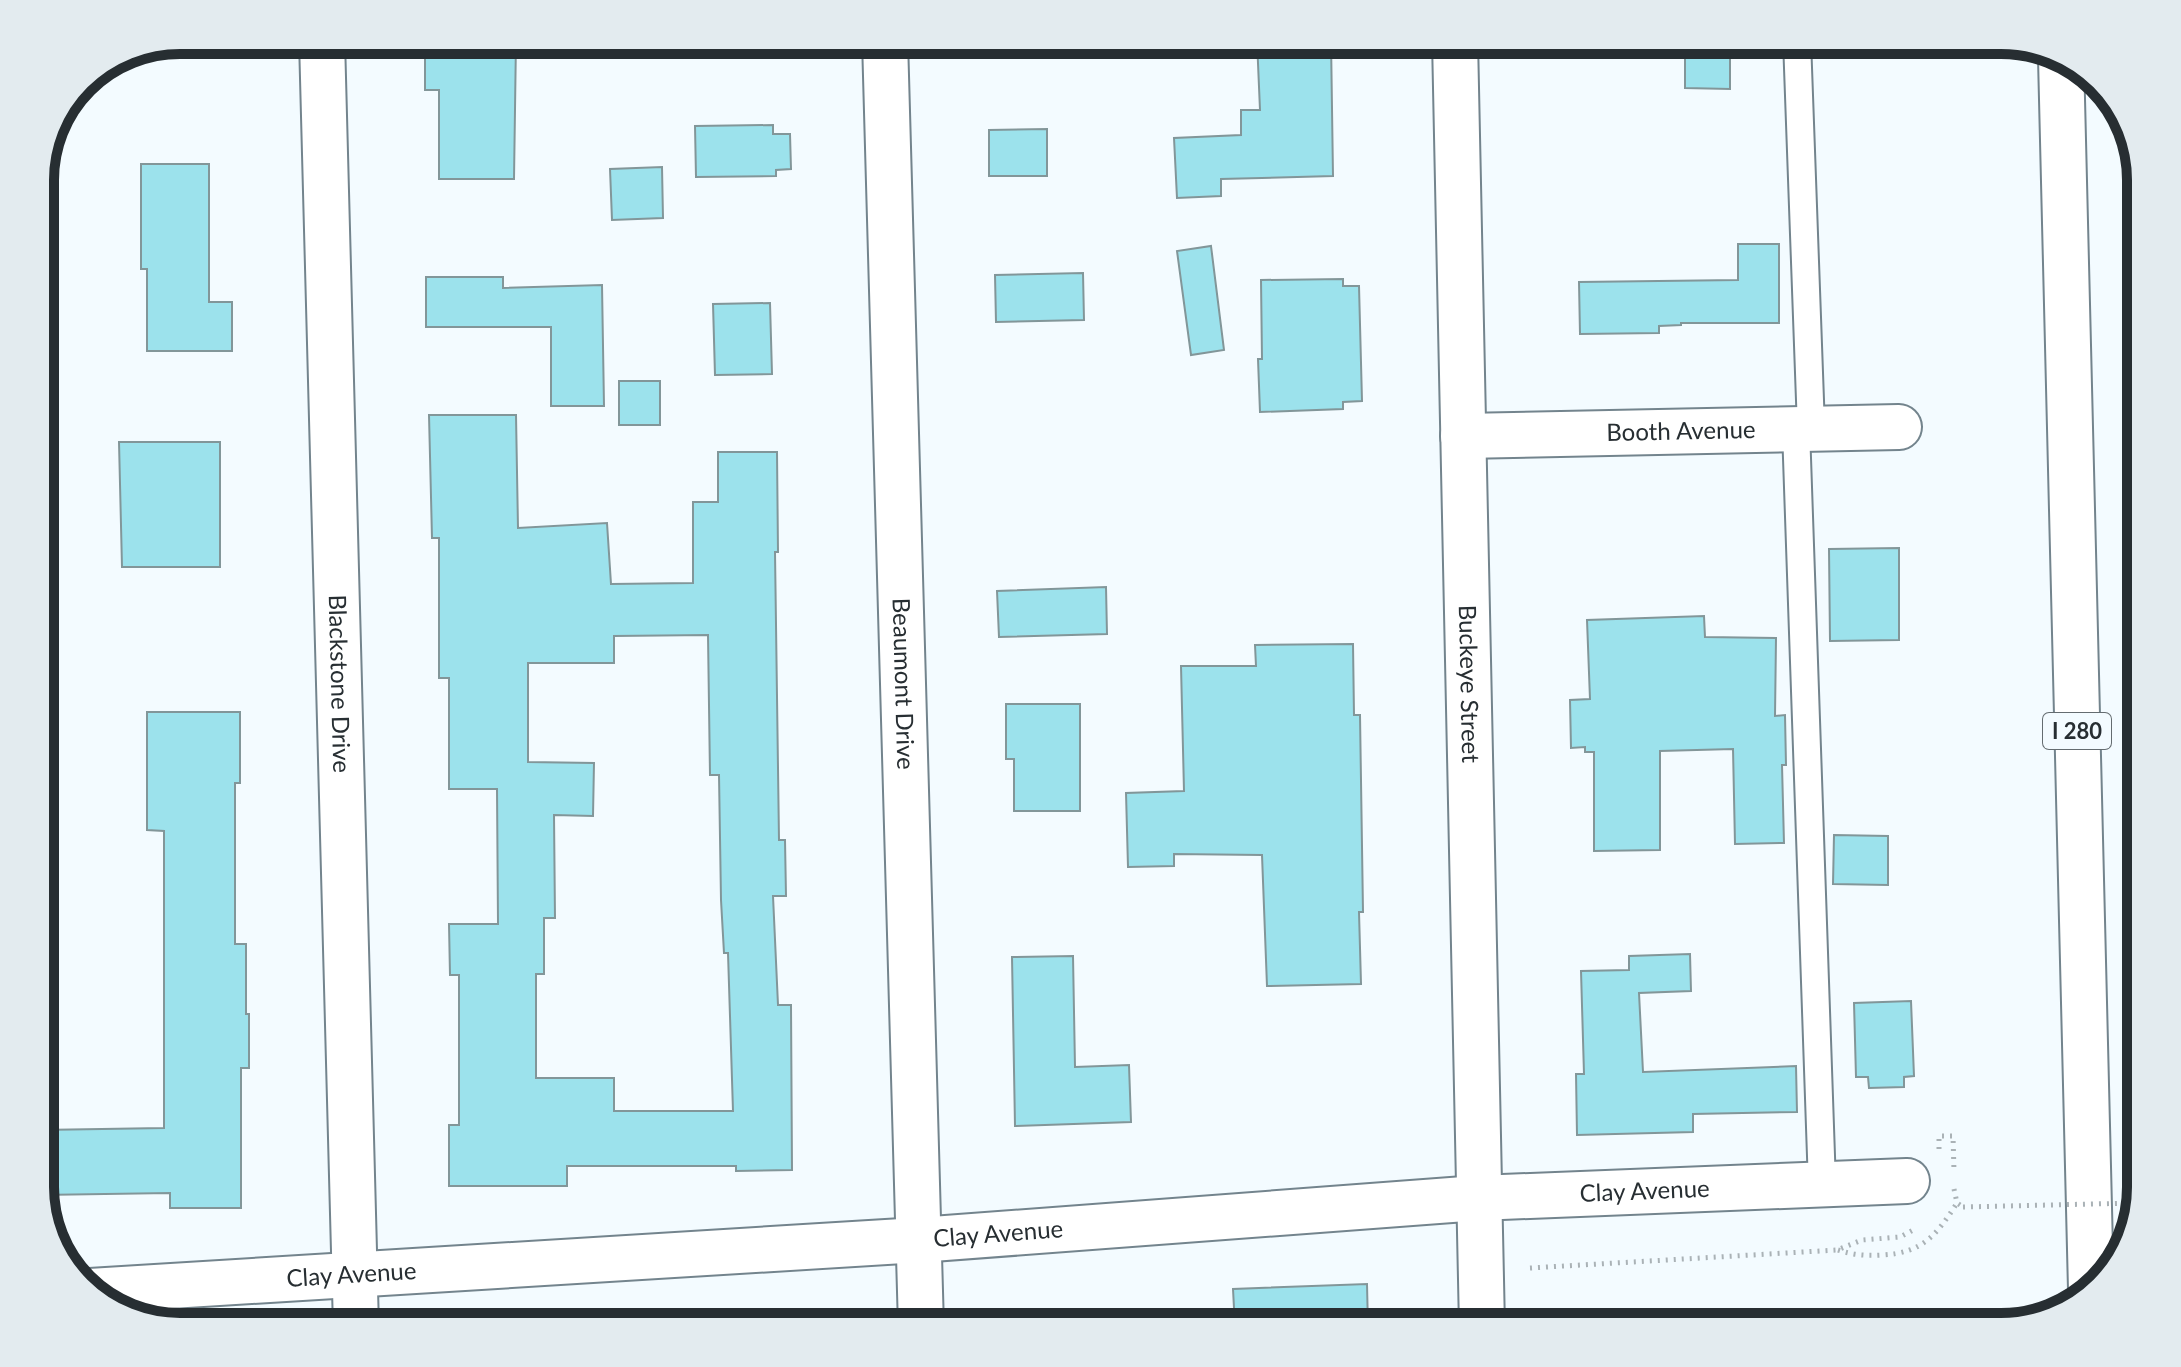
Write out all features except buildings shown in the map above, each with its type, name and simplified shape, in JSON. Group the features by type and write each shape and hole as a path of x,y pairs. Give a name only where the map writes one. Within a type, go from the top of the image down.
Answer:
{"main road":[{"name":"Blackstone Drive","path":"322,54 356,1313"},
{"name":"Beaumont Drive","path":"885,54 921,1313"},
{"name":"Buckeye Street","path":"1455,54 1482,1313"},
{"path":"2045,62 2062,172"},
{"name":"I 280","path":"2061,69 2091,1275"},
{"name":"Booth Avenue","path":"1463,436 1899,427"},
{"name":"Clay Avenue","path":"107,1290 919,1240 1478,1198 1907,1181"}],"lane":[{"path":"1797,54 1822,1185"}],"path":[{"path":"1837,1250 1863,1256 1898,1254 1917,1249 1960,1205 2126,1203"}]}
